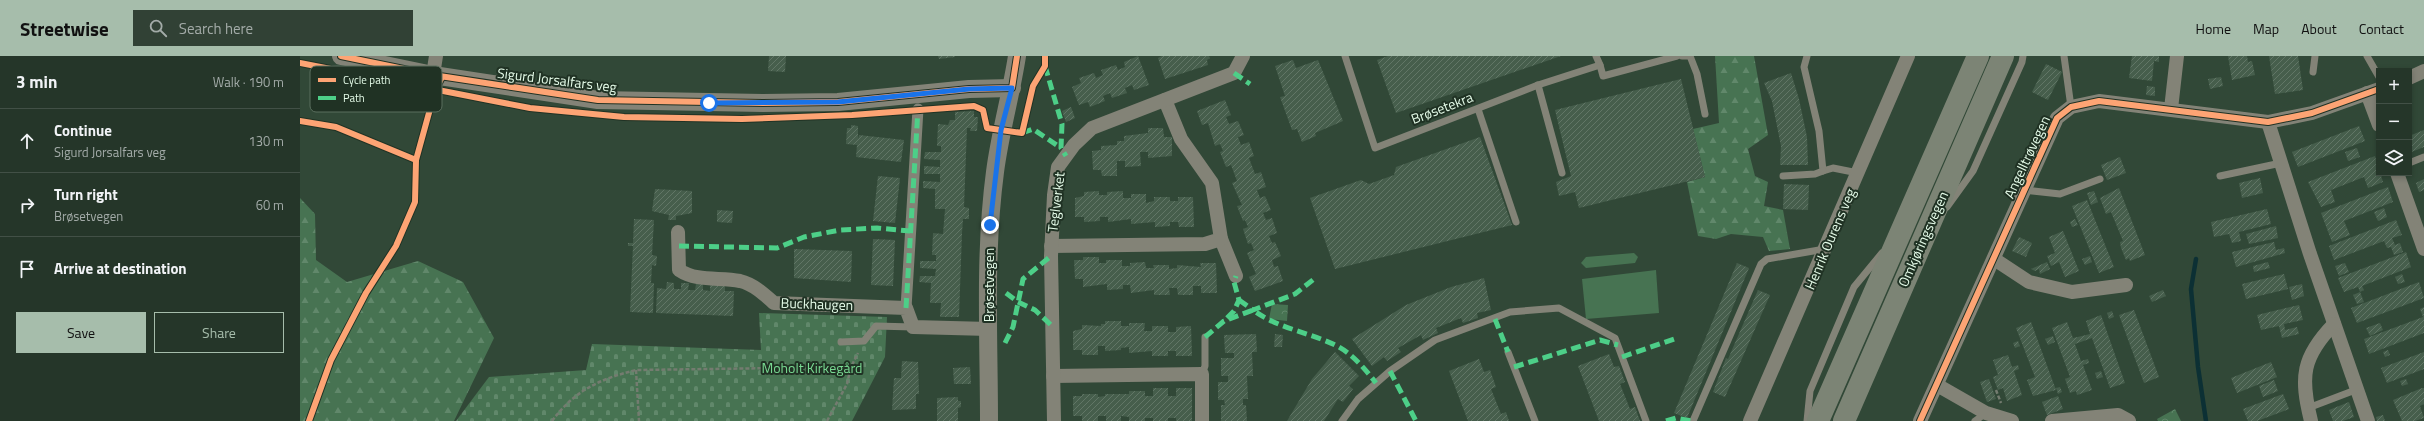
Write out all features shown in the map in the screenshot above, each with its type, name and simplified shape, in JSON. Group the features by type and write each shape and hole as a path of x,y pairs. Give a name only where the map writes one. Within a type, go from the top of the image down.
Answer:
{"highway":[{"name":"Omkjøringsvegen","path":"1818,421 1978,56"},
{"name":"Omkjøringsvegen","path":"1844,421 2003,56"}],"street":[{"name":"Sigurd Jorsalfars veg","path":"341,56 389,66"},
{"path":"434,66 436,56"},
{"name":"Brøsetvegen","path":"989,421 989,329 987,279 993,191 1001,130 1012,88 1017,56"},
{"name":"Teglverket","path":"1054,421 1051,246 1054,195 1058,167 1074,145 1092,128 1234,74 1243,56"},
{"name":"Henrik Ourens veg","path":"1750,421 1826,249 1908,56"},
{"path":"2171,109 2177,56"},
{"path":"2412,77 2424,71"},
{"name":"Sigurd Jorsalfars veg","path":"442,76 598,100 709,103 838,102 963,90 1012,88"},
{"name":"Angelltrøvegen","path":"1920,421 2057,118 2071,107 2099,101 2268,122 2312,112 2373,91 2376,108"},
{"path":"1165,100 1181,139 1212,182 1221,239 1236,276"},
{"path":"918,109 906,308 912,326 989,329"},
{"path":"2268,122 2334,324 2368,421"},
{"path":"2398,176 2424,249"},
{"name":"Buckhaugen","path":"678,232 679,270 689,277 741,282 762,291 774,303 906,308"},
{"name":"Teglverket","path":"1051,246 1205,244 1221,239"},
{"path":"1994,259 2029,282 2072,292 2126,285"},
{"path":"2309,414 2304,380 2307,362 2315,347 2334,324"},
{"path":"1053,376 1202,374 1202,421"},
{"path":"1937,385 1981,417 2012,421"},
{"path":"2052,421 2118,415 2129,421"}],"lane":[{"name":"Brøsetekra","path":"1345,56 1376,148 1538,85 1600,65"},
{"path":"1596,56 1603,76 1677,56"},
{"path":"1682,56 1690,56 1695,68 1705,114"},
{"path":"1806,56 1804,67 1820,131 1823,171"},
{"path":"1922,241 1973,171 2022,62 2023,56"},
{"path":"2064,56 2071,107"},
{"path":"2313,72 2315,56"},
{"path":"2366,56 2376,72"},
{"path":"1538,85 1562,173"},
{"path":"1478,108 1516,222"},
{"path":"2412,161 2424,157"},
{"path":"2220,176 2281,163"},
{"path":"1783,176 1815,174 1833,168 1858,173"},
{"name":"Angelltrøvegen","path":"2024,190 2060,194 2100,179"},
{"path":"1807,421 1810,391 1854,287 1902,230"},
{"path":"1693,421 1761,264 1766,259 1826,249"},
{"path":"1342,421 1358,399 1390,371 1435,340 1510,312 1559,308 1615,338 1646,421"},
{"path":"841,342 864,341 876,326 912,326"},
{"path":"1202,374 1205,366 1205,337"},
{"path":"1508,352 1535,421"},
{"path":"2309,414 2358,389"}],"path":[{"path":"827,421 847,384 851,367 864,341"},
{"path":"552,421 559,411 579,393 605,378 636,370 851,367"},
{"path":"636,370 639,421"}],"green space":[{"path":"1715,56 1754,56 1768,135 1748,149 1755,176 1768,182 1764,206 1783,210 1790,249 1769,251 1763,237 1731,234 1716,239 1698,236 1687,182 1705,177 1693,129 1719,123"},
{"path":"300,198 315,214 316,260 347,282 418,261 463,282 494,338 454,421 300,421"},
{"path":"1634,253 1638,257 1635,263 1586,268 1581,263 1586,257"},
{"path":"1656,270 1659,313 1586,319 1582,279"},
{"path":"1272,304 1288,305 1287,321 1269,319"},
{"name":"Moholt Kirkegård","path":"759,313 887,317 885,357 852,421 456,421 489,377 586,370 592,344 761,350"},
{"path":"2175,409 2181,421 2158,421 2157,419"}],"building":[{"path":"769,56 786,56 785,72 768,71"},
{"path":"938,56 955,56 955,57 939,59"},
{"path":"1138,56 1149,85 1134,90 1132,85 1125,88 1127,93 1112,98 1110,93 1103,96 1105,101 1090,107 1088,102 1079,105 1072,87 1081,83 1079,78 1094,73 1096,78 1103,75 1101,70 1116,65 1118,70 1125,67 1124,62"},
{"path":"1162,56 1209,56 1210,58 1207,60 1208,65 1165,79 1158,58"},
{"path":"1388,56 1561,56 1396,113 1377,60"},
{"path":"2132,56 2159,56 2159,62 2154,61 2152,81 2129,78"},
{"path":"2228,56 2247,56 2248,62 2252,61 2255,75 2232,80"},
{"path":"2269,56 2298,56 2303,90 2275,94"},
{"path":"1293,60 1296,68 1318,60 1343,121 1315,133 1316,136 1302,142 1297,129 1292,130 1280,97 1285,96 1275,66"},
{"path":"2046,64 2062,72 2048,100 2032,92"},
{"path":"1791,73 1799,99 1807,137 1808,165 1780,165 1781,146 1772,101 1764,83"},
{"path":"2221,77 2223,86 2210,89 2208,79"},
{"path":"1681,79 1705,177 1579,208 1575,192 1559,196 1556,182 1571,176 1555,110"},
{"path":"2147,86 2155,87 2155,96 2146,95"},
{"path":"1225,100 1231,115 1226,117 1229,124 1238,121 1244,135 1238,137 1241,145 1249,142 1254,156 1249,158 1255,174 1261,172 1266,187 1257,190 1260,198 1265,196 1271,210 1263,213 1266,220 1272,218 1277,233 1269,236 1272,243 1275,242 1281,256 1272,260 1274,267 1278,266 1283,281 1255,291 1249,277 1256,274 1247,253 1254,250 1251,243 1248,244 1243,229 1248,227 1245,220 1243,221 1237,206 1242,205 1232,183 1237,181 1231,165 1226,167 1220,152 1223,151 1220,144 1215,146 1208,123 1202,125 1197,111"},
{"path":"1071,107 1075,118 1066,122 1062,111"},
{"path":"974,111 974,117 978,117 977,131 970,131 971,128 967,128 964,207 969,208 969,219 963,219 959,317 940,317 941,303 930,303 931,283 919,282 920,276 935,276 936,269 920,268 920,261 936,261 936,255 932,255 933,233 943,234 945,209 935,209 935,189 923,188 923,181 940,182 940,174 924,174 924,166 940,167 940,160 924,159 925,152 941,152 941,146 937,146 938,124 948,125 950,120 955,120 955,112"},
{"path":"851,125 858,126 858,139 859,135 904,140 901,162 856,157 857,145 846,144 847,128 851,128"},
{"path":"2359,126 2365,141 2298,167 2292,152"},
{"path":"1148,128 1163,128 1164,137 1172,137 1172,156 1148,158 1148,152 1140,152 1141,166 1125,167 1125,161 1117,161 1117,176 1102,176 1101,170 1093,170 1092,151 1101,150 1101,146 1117,145 1117,141 1124,141 1124,136 1148,133"},
{"path":"2424,130 2424,147 2412,152 2412,135"},
{"path":"1480,137 1512,225 1335,269 1310,198 1361,180 1369,184 1394,175 1396,167"},
{"path":"2357,148 2360,157 2348,161 2345,152"},
{"path":"2375,156 2376,176 2381,176 2383,182 2368,188 2364,177 2331,190 2335,202 2321,207 2308,182"},
{"path":"2120,157 2126,173 2107,180 2101,165"},
{"path":"878,176 900,178 895,223 873,221"},
{"path":"2260,178 2263,193 2242,198 2239,183"},
{"path":"2424,179 2424,190 2419,192 2416,183"},
{"path":"1784,184 1809,185 1808,210 1783,209"},
{"path":"2388,187 2393,202 2344,221 2350,235 2332,242 2321,213"},
{"path":"2119,188 2145,255 2130,261 2129,258 2126,260 2121,248 2120,242 2123,241 2111,212 2106,214 2100,198"},
{"path":"655,189 692,191 692,213 676,216 676,220 668,220 669,215 652,211"},
{"path":"1099,191 1099,195 1107,195 1107,192 1123,191 1123,198 1131,198 1131,194 1146,194 1146,203 1154,201 1154,197 1170,197 1170,201 1178,201 1178,197 1193,197 1194,227 1179,227 1178,222 1170,222 1170,226 1155,227 1155,222 1131,224 1131,219 1108,222 1108,217 1100,217 1100,221 1084,222 1084,217 1075,217 1075,198 1084,196 1084,192"},
{"path":"2094,191 2098,202 2091,205 2087,193"},
{"path":"2087,200 2114,267 2099,273 2072,206"},
{"path":"2384,208 2387,217 2378,221 2374,212"},
{"path":"2267,209 2271,224 2239,232 2241,241 2232,243 2229,234 2214,237 2211,222"},
{"path":"717,210 733,211 732,223 717,222"},
{"path":"634,219 654,220 652,255 657,256 656,266 652,265 651,283 654,283 653,313 630,312 633,246 628,246 628,243 633,243"},
{"path":"2075,219 2078,225 2072,227 2070,222"},
{"path":"2396,220 2402,235 2392,238 2395,245 2400,243 2403,252 2394,255 2391,247 2387,248 2384,241 2334,260 2329,246"},
{"path":"2276,226 2278,238 2249,244 2246,234"},
{"path":"2063,231 2079,271 2065,277 2059,262 2051,266 2047,256 2055,253 2049,237"},
{"path":"2019,237 2032,243 2026,257 2012,251"},
{"path":"873,239 895,240 893,286 871,285"},
{"path":"2274,242 2276,250 2284,248 2285,253 2236,267 2232,252"},
{"path":"794,249 852,251 851,282 794,278"},
{"path":"2406,252 2411,267 2362,286 2364,290 2360,292 2358,287 2344,292 2338,278"},
{"path":"2090,256 2092,262 2085,265 2082,259"},
{"path":"1083,257 1099,257 1099,263 1106,263 1106,260 1122,260 1122,266 1130,266 1130,263 1145,262 1146,268 1154,268 1153,265 1169,265 1169,269 1177,268 1177,265 1201,267 1200,263 1216,263 1217,293 1201,293 1201,286 1193,286 1193,295 1178,295 1177,288 1169,288 1170,295 1154,295 1154,290 1131,293 1130,285 1123,285 1123,289 1107,290 1107,284 1083,287 1083,279 1075,279 1074,260 1083,260"},
{"path":"2047,262 2050,269 2040,274 2039,269 2035,271 2031,269"},
{"path":"2268,262 2270,268 2254,272 2253,266"},
{"path":"1737,263 1749,268 1687,418 1674,413"},
{"path":"2345,263 2349,272 2339,276 2335,266"},
{"path":"2284,274 2288,289 2246,299 2242,284"},
{"path":"2402,274 2405,282 2398,284 2395,277"},
{"path":"1484,278 1491,310 1477,313 1478,318 1463,323 1461,318 1436,328 1438,333 1423,340 1421,335 1398,348 1401,352 1387,361 1384,357 1372,366 1352,339 1406,305 1451,287"},
{"path":"667,282 674,283 674,289 681,289 681,283 689,283 688,290 695,290 696,284 703,284 703,290 710,291 710,284 725,285 725,291 734,291 733,316 656,313 657,288 666,289"},
{"path":"2419,282 2424,298 2357,323 2351,308"},
{"path":"2302,284 2304,296 2292,300 2289,287"},
{"path":"1758,290 1770,295 1725,397 1713,392 1726,358 1728,359"},
{"path":"2163,290 2166,296 2152,302 2149,296"},
{"path":"2360,292 2364,302 2357,304 2353,295"},
{"path":"2299,305 2303,320 2284,324 2285,330 2297,327 2299,334 2282,338 2279,326 2261,330 2257,315"},
{"path":"2424,307 2424,333 2369,354 2364,339 2423,317 2420,309"},
{"path":"2134,310 2159,377 2144,383 2119,315"},
{"path":"2112,311 2114,317 2109,319 2107,313"},
{"path":"2101,315 2125,383 2110,388 2092,338 2075,344 2081,361 2088,359 2089,363 2083,365 2092,390 2077,395 2076,391 2070,393 2065,379 2070,377 2052,328 2067,322 2073,338 2090,334 2086,321"},
{"path":"1105,321 1121,321 1121,326 1129,326 1129,323 1145,323 1144,331 1152,331 1152,326 1168,326 1168,332 1176,332 1176,327 1191,326 1192,356 1176,356 1176,351 1168,351 1168,356 1152,356 1152,351 1129,353 1129,347 1121,348 1121,350 1105,351 1105,346 1098,346 1098,355 1082,355 1082,350 1073,350 1073,331 1082,329 1082,325 1101,326 1101,324 1105,324"},
{"path":"2031,322 2056,390 2033,396 2027,380 2035,377 2016,328"},
{"path":"2380,323 2383,330 2370,336 2366,328"},
{"path":"1256,334 1257,352 1252,352 1253,376 1247,376 1248,399 1243,399 1243,405 1246,405 1247,421 1221,421 1221,405 1225,405 1224,400 1218,400 1218,382 1228,382 1228,376 1221,376 1221,358 1234,358 1234,353 1225,353 1224,335"},
{"path":"1275,334 1283,335 1282,347 1274,347"},
{"path":"2053,336 2055,342 2048,345 2045,339"},
{"path":"2018,341 2020,346 2015,348 2013,343"},
{"path":"2388,350 2390,355 2385,357 2383,352"},
{"path":"1335,352 1359,376 1349,386 1353,389 1343,402 1338,399 1324,421 1287,421 1312,379"},
{"path":"2424,352 2424,369 2387,383 2381,368"},
{"path":"1609,354 1614,367 1619,366 1625,382 1620,384 1630,409 1635,407 1640,421 1599,421 1578,366"},
{"path":"2008,355 2012,367 2018,365 2019,369 2014,371 2022,395 2007,401 2003,388 1998,390 1993,377 1998,375 1993,360"},
{"path":"1479,359 1484,372 1490,370 1496,387 1491,389 1501,414 1506,412 1509,421 1468,421 1449,371"},
{"path":"902,361 918,362 919,394 916,394 916,409 892,410 894,378 901,378"},
{"path":"2271,362 2277,377 2237,393 2231,378"},
{"path":"970,367 971,384 954,384 953,368"},
{"path":"2101,371 2103,377 2097,379 2095,373"},
{"path":"1989,379 1996,399 1987,402 1980,382"},
{"path":"2406,379 2408,384 2402,386 2400,381"},
{"path":"2274,380 2278,391 2263,397 2259,386"},
{"path":"2060,387 2062,392 2058,394 2056,388"},
{"path":"1153,388 1168,388 1168,396 1176,396 1176,388 1192,388 1192,421 1176,421 1176,418 1168,418 1168,421 1153,421 1153,418 1145,418 1145,421 1129,421 1129,417 1121,416 1121,421 1106,421 1106,416 1098,416 1098,421 1082,421 1082,416 1073,416 1073,396 1082,396 1082,394 1098,394 1098,397 1105,396 1105,394 1129,394 1129,391 1145,391 1145,396 1153,396"},
{"path":"2424,388 2424,404 2420,406 2424,418 2415,421 2402,421 2393,400"},
{"path":"2283,394 2289,409 2257,421 2248,421 2243,409"},
{"path":"2058,396 2063,409 2047,415 2042,402"},
{"path":"958,397 958,401 961,401 961,407 958,408 958,421 937,421 937,398"},
{"path":"2349,402 2354,417 2343,421 2333,421 2329,410"},
{"path":"2383,415 2385,421 2377,421 2376,417"}],"waterway":[{"path":"2196,259 2191,289 2198,367 2206,421"}],"marked path":[{"path":"1045,66 1062,124 1061,148 1066,156"},
{"path":"1234,73 1250,84"},
{"path":"906,308 918,109"},
{"path":"1022,133 1033,129 1061,148"},
{"path":"679,246 777,248 804,237 840,230 877,228 910,231"},
{"path":"1005,343 1013,327 1023,279 1051,256"},
{"path":"1227,318 1234,311 1239,300 1234,282 1236,276"},
{"path":"1239,300 1253,310 1295,294 1314,279"},
{"path":"1006,293 1018,302 1035,310 1052,326"},
{"path":"1205,337 1224,321 1253,310 1282,326 1341,348 1358,362 1376,383"},
{"path":"1495,319 1508,352"},
{"path":"1622,357 1677,338"},
{"path":"1514,367 1600,340 1618,345"},
{"path":"1390,371 1416,421"},
{"path":"1666,421 1676,418 1692,421"}],"cycle path":[{"path":"341,56 389,66"},
{"path":"442,76 598,100 763,103 838,102 969,89 1012,88 1017,56"},
{"path":"442,91 530,108 624,117 742,119 852,115 974,106 983,110 987,128 1022,133 1033,86 1045,66 1045,56"},
{"path":"300,63 315,66"},
{"path":"1920,421 2057,118 2071,107 2099,101 2268,122 2312,113 2376,90"},
{"path":"309,421 331,360 366,293 396,246 415,202 416,160 429,112"},
{"path":"300,121 336,127 416,160"}],"route":[{"path":"709,103 838,102 969,89 1012,88 1001,130 994,173 990,225"}]}
